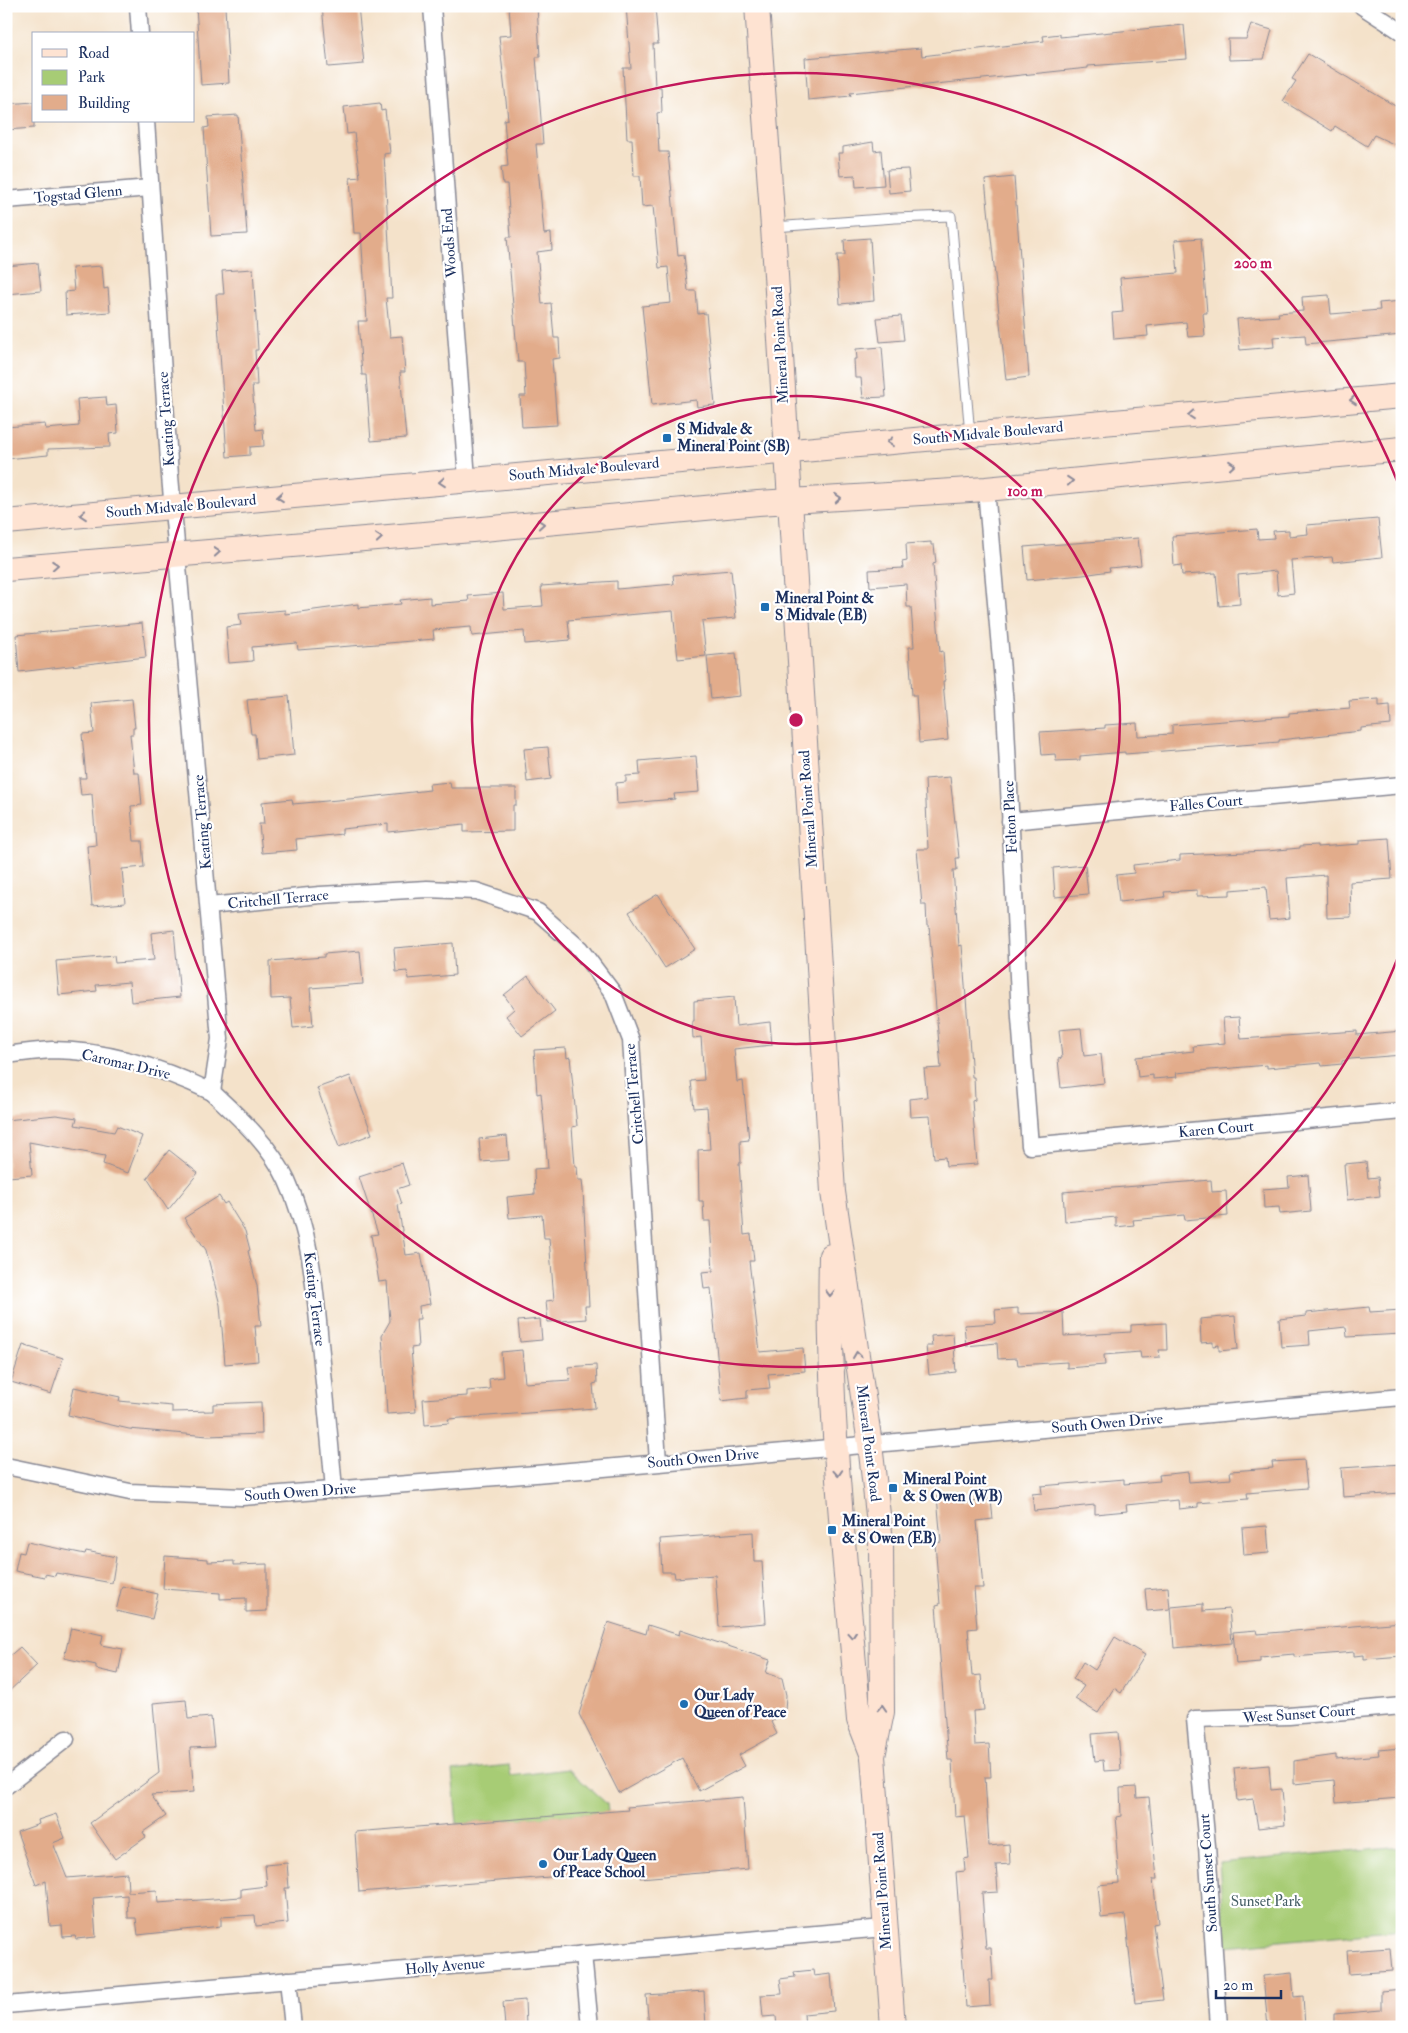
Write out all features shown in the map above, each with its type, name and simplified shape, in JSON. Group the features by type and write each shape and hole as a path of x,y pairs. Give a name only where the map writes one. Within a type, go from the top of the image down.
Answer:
{"main road":[{"name":"Mineral Point Road","path":"757,6 773,227 833,1192 870,1444 881,1541 882,1712 873,1756 884,1928 893,2027"},
{"name":"South Midvale Boulevard","path":"6,522 786,450 1402,396"},
{"path":"6,569 177,556 790,501 986,488 1402,449"},
{"name":"Mineral Point Road","path":"833,1192 830,1314 836,1448 858,1720 873,1756"}],"street":[{"path":"138,6 140,32"},
{"name":"Woods End","path":"432,6 467,479"},
{"path":"1362,6 1402,32"},
{"name":"Keating Terrace","path":"146,122 173,507 220,1039 212,1092 242,1119 270,1152 287,1181 302,1223 312,1260 334,1490"},
{"name":"Togstad Glenn","path":"6,200 150,188"},
{"name":"Felton Place","path":"986,488 1005,704 1010,820 1030,1146"},
{"name":"Falles Court","path":"1010,820 1402,785"},
{"name":"Critchell Terrace","path":"209,906 320,895 427,889 476,891 538,912 580,949 613,993 631,1040 637,1098 658,1462"},
{"name":"Caromar Drive","path":"6,1055 52,1050 108,1057 176,1075 212,1092"},
{"name":"Karen Court","path":"1030,1146 1402,1111"},
{"name":"South Owen Drive","path":"6,1466 130,1492 242,1497 836,1448 1402,1397"},
{"name":"West Sunset Court","path":"1195,1720 1288,1716 1402,1706"},
{"name":"South Sunset Court","path":"1195,1720 1207,1846 1219,2027"},
{"path":"6,1786 66,1739"},
{"name":"Holly Avenue","path":"6,2005 884,1928"},
{"path":"583,1954 590,2027"},
{"path":"288,1980 293,2027"}],"lane":[{"path":"773,227 951,216 970,435"}],"green space":[{"path":"509,1765 511,1776 568,1769 607,1804 608,1812 457,1824 452,1771"},
{"name":"Sunset Park","path":"1402,1846 1402,1930 1225,1946 1219,1863"}],"building":[{"path":"196,6 225,6 229,83 201,85"},
{"path":"322,6 358,6 364,64 328,67"},
{"path":"509,6 537,6 540,57 536,57 543,144 536,144 544,234 551,233 552,250 537,252 542,304 551,303 554,338 559,338 560,358 552,359 557,425 522,427 520,396 526,396 524,362 518,362 507,237 511,237 507,184 503,184 501,167 508,166 504,120 508,119 499,36 511,35"},
{"path":"626,6 655,6 658,44 653,44 655,87 661,87 662,112 657,113 659,152 668,152 678,256 684,255 688,291 696,291 698,314 706,313 715,405 697,407 696,400 652,405 642,306 671,303 668,267 659,268 653,206 642,207 640,176 634,176 632,139 627,139 623,68 631,68"},
{"path":"1251,24 1272,30 1264,59 1229,60 1228,39 1246,39"},
{"path":"1184,25 1187,59 1088,66 1088,68 850,93 851,96 808,100 805,58 921,48 922,56 1044,41 1043,36 1060,34 1060,37"},
{"path":"1308,54 1402,110 1402,148 1374,135 1367,146 1335,126 1332,131 1283,101 1296,81 1292,79"},
{"path":"32,102 32,122 34,122 34,128 6,130 6,104"},
{"path":"380,103 381,111 385,110 390,153 384,154 392,298 386,298 390,337 402,336 405,372 400,372 406,438 371,441 366,375 362,375 358,321 367,321 361,233 354,233 350,178 360,177 354,133 347,134 344,107"},
{"path":"238,115 247,234 211,236 204,128 209,127 208,117"},
{"path":"873,142 874,151 881,150 884,185 856,187 855,175 840,176 838,153 843,153 843,147"},
{"path":"908,169 910,191 889,193 887,170"},
{"path":"1014,177 1029,377 1006,380 985,180"},
{"path":"870,238 874,301 840,304 837,255 845,255 844,240"},
{"path":"1201,238 1207,313 1203,313 1205,336 1188,337 1186,322 1147,326 1148,336 1114,339 1112,313 1123,312 1120,278 1178,273 1175,240"},
{"path":"38,263 41,291 6,294 6,266"},
{"path":"102,266 104,289 108,288 110,312 66,315 65,292 74,291 72,268"},
{"path":"253,269 258,350 255,350 257,385 252,385 256,430 263,429 264,446 250,447 250,455 227,457 216,294 224,294 222,271"},
{"path":"1329,295 1331,314 1380,310 1379,303 1402,301 1402,335 1306,344 1305,335 1273,337 1274,347 1240,350 1237,319 1279,316 1278,313 1303,311 1302,297"},
{"path":"901,316 904,340 880,342 877,318"},
{"path":"882,347 886,397 863,398 861,378 855,378 854,359 857,359 856,349"},
{"path":"106,397 107,406 116,405 118,433 109,434 110,447 48,449 48,455 6,459 6,427 45,424 46,429 79,426 77,399"},
{"path":"1378,519 1382,557 1333,562 1332,557 1291,560 1294,593 1278,595 1276,571 1238,575 1240,604 1219,606 1216,573 1182,575 1181,565 1174,566 1172,536 1257,529 1258,539 1274,538 1273,531 1289,530 1289,536 1308,534 1307,525"},
{"path":"1138,538 1141,565 1109,568 1110,571 1083,575 1027,580 1024,547"},
{"path":"931,542 931,545 934,545 936,563 933,564 940,652 943,651 945,681 943,681 948,740 919,743 916,695 912,695 909,647 914,647 911,607 907,607 906,584 870,587 869,570 903,568 902,562 907,561 906,544"},
{"path":"731,570 736,618 702,621 706,656 678,659 673,611 568,620 570,640 525,644 524,631 472,636 471,627 433,630 434,639 298,650 297,643 252,647 253,661 229,663 226,627 241,625 239,614 285,610 285,614 358,604 358,608 401,604 400,600 430,597 430,604 469,601 468,596 503,593 504,609 543,606 541,586 617,581 617,589 674,584 673,575"},
{"path":"142,623 146,657 19,672 16,635"},
{"path":"736,653 740,696 711,699 707,656"},
{"path":"289,696 294,755 257,759 255,734 251,734 247,700"},
{"path":"132,699 135,728 133,728 133,734 130,734 134,773 139,773 142,805 131,806 134,841 142,841 144,867 122,869 125,903 92,906 87,846 96,845 92,794 81,795 79,778 86,778 82,734 94,733 91,703"},
{"path":"1379,699 1379,706 1390,705 1391,725 1361,728 1361,731 1279,740 1279,742 1080,756 1080,760 1056,761 1055,754 1042,755 1040,732 1105,728 1105,725 1137,723 1138,736 1172,734 1172,725 1289,716 1289,713 1350,708 1349,701"},
{"path":"548,747 551,779 527,782 524,749"},
{"path":"696,756 699,792 674,794 675,799 617,804 616,783 626,782 626,776 640,775 639,761"},
{"path":"950,777 959,858 956,858 957,870 953,870 959,946 962,945 972,1077 974,1077 975,1100 972,1101 977,1164 946,1166 945,1157 934,1158 930,1116 910,1117 909,1099 927,1097 924,1069 941,1068 929,926 927,926 926,905 922,905 917,849 928,849 925,779"},
{"path":"450,782 451,788 516,788 516,805 513,805 513,831 464,832 464,824 388,832 388,824 342,829 342,834 296,839 297,850 262,853 259,824 264,824 262,802 292,799 293,804 360,798 430,790 429,784"},
{"path":"1389,838 1392,879 1350,882 1351,917 1327,918 1326,875 1287,878 1290,918 1269,920 1266,887 1230,890 1230,895 1197,896 1197,890 1164,892 1165,897 1119,902 1116,875 1134,873 1133,865 1180,860 1180,855 1267,851 1300,848 1300,846 1317,845 1317,847 1360,844 1360,840"},
{"path":"1085,865 1088,894 1055,897 1053,868"},
{"path":"658,894 695,949 665,968 629,912"},
{"path":"174,930 180,997 131,1002 129,982 96,985 97,991 59,995 56,961 114,956 115,963 154,960 151,933"},
{"path":"453,943 455,975 408,979 407,971 396,972 394,948"},
{"path":"360,951 363,984 310,988 313,1026 293,1028 290,998 271,999 270,961 324,957 324,954"},
{"path":"528,976 555,1011 522,1036 506,1016 514,1009 504,995"},
{"path":"734,997 736,1026 770,1022 772,1045 734,1049 737,1082 743,1081 749,1140 740,1141 741,1163 739,1163 744,1235 751,1234 754,1261 749,1261 760,1352 803,1348 805,1371 768,1374 770,1388 747,1390 747,1398 721,1401 711,1288 704,1289 702,1272 713,1271 710,1221 704,1221 703,1201 699,1201 698,1150 710,1149 707,1107 694,1108 691,1081 704,1080 701,1037 693,1038 692,1021 694,1021 694,1001"},
{"path":"1239,1017 1241,1039 1357,1031 1357,1035 1402,1031 1402,1055 1351,1059 1342,1061 1342,1064 1322,1066 1321,1063 1267,1068 1267,1065 1176,1073 1177,1077 1153,1079 1153,1075 1138,1077 1136,1057 1194,1051 1193,1046 1225,1043 1223,1018"},
{"path":"1081,1028 1084,1056 1101,1054 1104,1083 1061,1088 1058,1059 1062,1058 1059,1030"},
{"path":"566,1048 567,1058 570,1057 577,1126 572,1127 575,1166 577,1166 578,1180 582,1180 583,1190 589,1306 585,1306 586,1319 548,1322 546,1301 554,1300 549,1238 544,1238 542,1215 509,1218 507,1197 535,1194 534,1169 548,1168 541,1093 537,1094 534,1050"},
{"path":"350,1076 372,1134 339,1147 317,1088"},
{"path":"56,1115 77,1118 75,1125 114,1132 117,1126 142,1136 128,1173 103,1164 105,1156 29,1142 32,1175 8,1177 6,1120"},
{"path":"507,1136 509,1160 481,1162 479,1139"},
{"path":"169,1150 198,1173 168,1210 147,1178"},
{"path":"1366,1162 1368,1178 1378,1177 1380,1196 1347,1200 1344,1164"},
{"path":"402,1163 409,1185 397,1189 402,1204 398,1205 406,1255 421,1253 430,1304 419,1306 420,1319 416,1319 418,1347 411,1348 416,1412 387,1414 382,1335 390,1321 387,1281 379,1282 371,1235 378,1234 359,1177"},
{"path":"1308,1175 1311,1211 1280,1214 1279,1207 1264,1208 1263,1189 1289,1187 1288,1177"},
{"path":"1211,1180 1212,1192 1226,1191 1228,1216 1185,1220 1184,1215 1133,1220 1134,1225 1116,1227 1116,1217 1065,1222 1063,1192"},
{"path":"219,1196 224,1204 227,1202 245,1231 250,1250 248,1251 257,1286 261,1326 255,1326 258,1361 225,1364 220,1305 206,1250 184,1218"},
{"path":"1369,1307 1370,1312 1402,1310 1402,1334 1347,1337 1346,1327 1309,1331 1310,1345 1281,1347 1279,1319 1306,1316 1306,1313"},
{"path":"1018,1308 1018,1314 1063,1312 1064,1336 1131,1332 1131,1325 1166,1323 1167,1350 1159,1350 1160,1357 1141,1358 1140,1352 1104,1355 1105,1365 1067,1368 1067,1362 1018,1365 1017,1358 998,1359 997,1343 966,1346 964,1325 996,1323 995,1310"},
{"path":"1235,1316 1238,1349 1219,1351 1219,1345 1213,1346 1213,1342 1201,1343 1200,1319"},
{"path":"540,1319 542,1340 520,1342 518,1321"},
{"path":"953,1334 956,1372 929,1375 926,1346 932,1346 931,1336"},
{"path":"23,1345 63,1358 51,1394 11,1382"},
{"path":"522,1350 525,1383 570,1380 568,1367 596,1365 597,1383 593,1384 595,1408 448,1419 449,1423 425,1425 423,1399 467,1396 467,1391 490,1389 489,1379 503,1377 501,1352"},
{"path":"74,1387 120,1397 119,1401 172,1406 172,1412 213,1411 213,1404 261,1402 262,1434 208,1436 129,1429 68,1415"},
{"path":"1304,1460 1307,1488 1247,1493 1248,1499 1198,1503 1198,1507 1179,1509 1178,1500 1126,1505 1127,1511 1095,1514 1095,1505 1034,1511 1032,1494 1042,1493 1041,1486 1124,1479 1124,1484 1160,1481 1159,1475 1188,1472 1189,1482 1231,1479 1230,1471 1273,1468 1272,1462"},
{"path":"1402,1464 1400,1493 1343,1497 1341,1468"},
{"path":"961,1494 962,1503 991,1500 993,1519 977,1521 983,1588 974,1588 977,1628 968,1629 972,1676 981,1675 984,1710 973,1711 975,1745 989,1744 991,1777 985,1777 989,1846 1009,1844 1010,1864 996,1865 998,1892 982,1893 986,1948 991,1948 993,1980 989,1980 990,2005 966,2007 956,1872 965,1871 964,1859 969,1858 965,1816 955,1817 952,1760 948,1760 936,1605 940,1604 935,1543 941,1542 937,1496"},
{"path":"1267,1526 1269,1553 1244,1555 1242,1528"},
{"path":"753,1532 754,1562 762,1562 766,1623 719,1627 715,1575 675,1578 674,1572 662,1572 660,1539"},
{"path":"27,1542 85,1554 86,1551 116,1557 112,1583 56,1573 55,1576 45,1574 45,1577 15,1571 19,1552 24,1553"},
{"path":"165,1556 208,1559 208,1562 234,1561 234,1565 267,1564 267,1611 246,1612 246,1598 220,1599 220,1593 163,1589"},
{"path":"122,1586 158,1594 152,1619 116,1611"},
{"path":"1168,1587 1170,1609 1147,1611 1145,1589"},
{"path":"1203,1604 1203,1611 1229,1609 1232,1643 1174,1648 1171,1607"},
{"name":"Our Lady Queen of Peace","path":"608,1622 646,1634 648,1625 679,1635 680,1630 770,1660 766,1673 782,1678 786,1695 785,1712 771,1722 777,1734 739,1755 745,1766 699,1791 682,1758 619,1793 579,1714"},
{"path":"1402,1622 1402,1656 1364,1659 1364,1655 1354,1656 1354,1652 1294,1657 1294,1654 1260,1657 1260,1662 1236,1664 1233,1632 1257,1630 1258,1634"},
{"path":"71,1628 103,1635 101,1645 123,1649 118,1674 96,1669 96,1665 64,1658"},
{"path":"1115,1637 1145,1655 1121,1693 1114,1688 1098,1713 1075,1699 1084,1686 1073,1679 1083,1662 1095,1670"},
{"path":"20,1647 37,1665 6,1694 6,1659"},
{"path":"186,1700 188,1719 211,1717 214,1747 190,1748 194,1792 151,1795 166,1816 143,1832 146,1837 115,1859 90,1823 159,1773 153,1703"},
{"path":"1118,1732 1121,1770 1104,1771 1103,1760 1095,1761 1092,1734"},
{"path":"1402,1748 1402,1782 1399,1782 1400,1798 1336,1803 1334,1780 1294,1784 1294,1761 1336,1755 1336,1759 1379,1755 1378,1750"},
{"path":"1269,1765 1271,1790 1282,1789 1285,1825 1258,1828 1253,1799 1237,1801 1234,1768"},
{"path":"1136,1787 1137,1798 1149,1797 1157,1879 1153,1879 1158,1923 1153,1924 1163,2000 1135,2003 1125,1915 1101,1918 1098,1885 1119,1883 1116,1817 1121,1816 1120,1788"},
{"path":"743,1797 748,1869 640,1878 639,1867 613,1872 359,1892 355,1832 628,1810 627,1807"},
{"path":"56,1814 65,1838 53,1843 67,1878 127,1873 128,1892 157,1890 158,1903 241,1897 241,1889 267,1886 265,1865 287,1863 289,1888 285,1888 288,1923 256,1926 255,1915 221,1917 221,1926 138,1935 136,1918 128,1918 127,1895 93,1898 96,1937 76,1939 75,1936 63,1937 62,1925 50,1926 46,1881 36,1885 17,1832 39,1824 38,1820"},
{"path":"1390,1948 1392,1971 1349,1974 1347,1951"},
{"path":"813,1970 814,1976 831,1974 834,2011 804,2014 805,2027 777,2027 776,2016 763,2017 761,1995 782,1994 780,1979 795,1977 794,1972"},
{"path":"1292,1973 1294,1997 1303,1996 1305,2027 1268,2027 1263,1976"},
{"path":"1402,1989 1402,2027 1334,2027 1334,2014 1381,2010 1381,1991"},
{"path":"704,1991 706,2027 649,2027 646,1995"},
{"path":"525,2000 526,2027 505,2027 503,2002"}],"place":[{"name":"S Midvale & Mineral Point (SB)","path":"667,438"},
{"name":"Mineral Point & S Midvale (EB)","path":"765,607"},
{"name":"Mineral Point & S Owen (WB)","path":"893,1488"},
{"name":"Mineral Point & S Owen (EB)","path":"832,1530"},
{"name":"Our Lady Queen of Peace","path":"684,1704"},
{"name":"Our Lady Queen of Peace School","path":"543,1864"}]}
